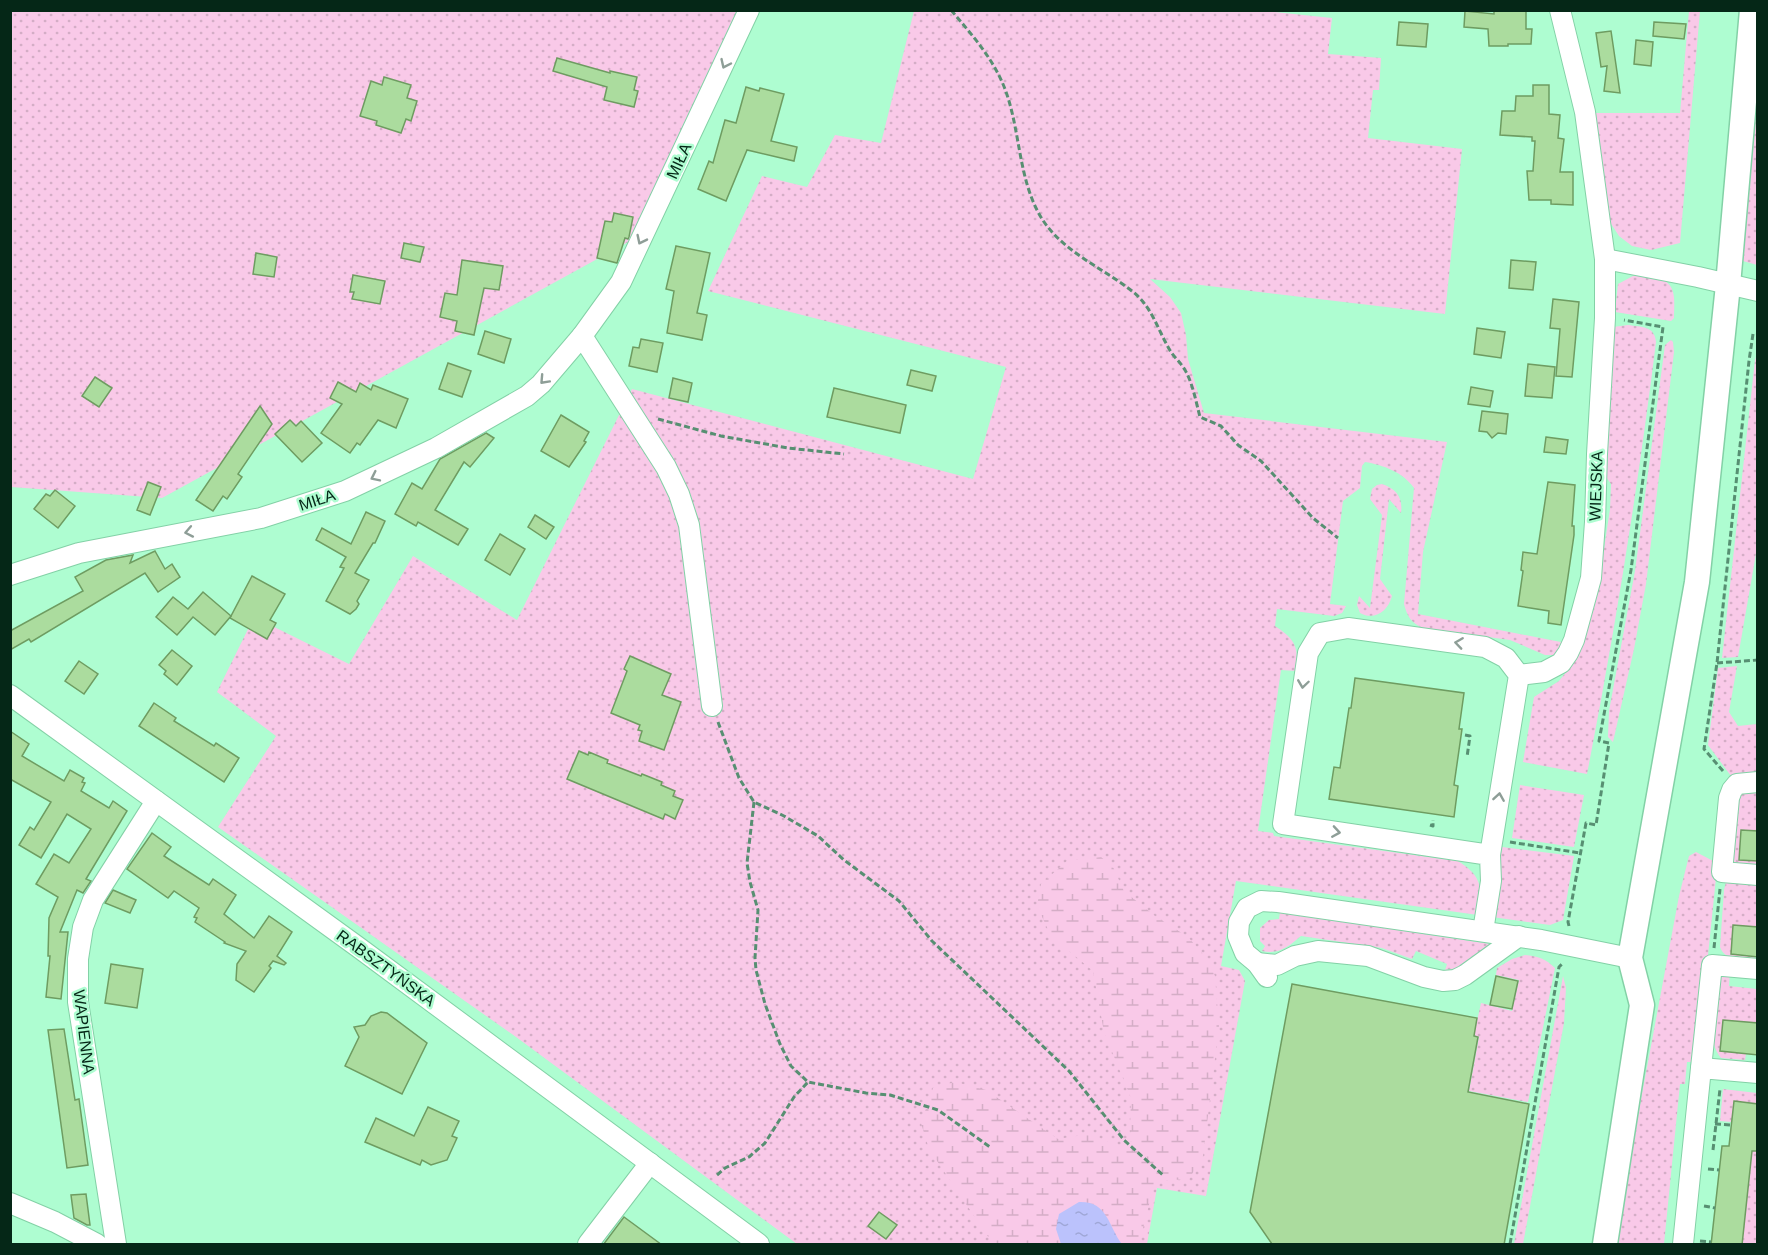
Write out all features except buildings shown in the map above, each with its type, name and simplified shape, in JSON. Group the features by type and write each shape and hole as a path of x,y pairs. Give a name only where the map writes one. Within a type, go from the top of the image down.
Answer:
{"main road":[{"path":"1605,1245 1642,1005 1630,958 1697,582 1728,285 1752,10"}],"street":[{"name":"MIŁA","path":"10,575 79,553 261,518 345,491 436,448 527,396 541,384 582,336 621,282 749,10"},
{"name":"WIEJSKA","path":"1519,675 1544,672 1561,663 1574,640 1591,578 1605,318 1605,259 1585,112 1560,10"},
{"path":"1605,259 1758,291"},
{"path":"582,336 666,467 679,494 689,525 712,706"},
{"path":"1484,931 1491,881 1490,855 1519,675 1506,658 1485,647 1348,628 1320,633 1308,653 1283,824 1490,855"},
{"name":"RABSZTYŃSKA","path":"10,695 650,1163 752,1242"},
{"path":"1758,782 1737,784 1732,790 1729,798 1722,872 1758,874"},
{"name":"WAPIENNA","path":"116,1245 78,1002 78,959 82,927 93,900 156,801"},
{"path":"1520,936 1465,975 1455,980 1443,981 1424,977 1368,956 1318,951 1295,956 1262,970 1245,953 1238,936 1239,922 1247,908 1261,901 1520,936 1630,958"},
{"path":"1683,1245 1712,965 1758,969"},
{"path":"1701,1068 1758,1073"},
{"path":"588,1245 650,1163"},
{"path":"10,1203 55,1222 97,1245"}],"path":[{"path":"951,10 996,69 1006,91 1029,189 1039,213 1054,234 1084,260 1131,290 1143,301 1171,352 1185,369 1200,417 1221,426 1238,445 1261,461 1313,518 1338,538"},
{"path":"1510,1245 1558,967 1575,954 1576,947 1568,922 1586,823 1596,825 1610,743 1599,741 1631,570 1663,327 1649,323 1605,318"},
{"path":"1704,749 1717,663 1749,362 1753,334 1758,334"},
{"path":"630,412 722,436 788,448 844,454"},
{"path":"1717,663 1758,660"},
{"path":"712,706 739,778 754,802 818,836 844,860 899,901 932,941 1069,1071 1124,1140 1164,1176"},
{"path":"1465,735 1470,736 1467,756"},
{"path":"754,802 747,863 758,910 754,958 765,1004 791,1066 808,1082 890,1095 938,1110 990,1147"},
{"path":"1425,825 1433,826 1433,820"},
{"path":"1507,842 1580,853"},
{"path":"1712,965 1722,872"},
{"path":"717,1175 725,1168 749,1157 765,1143 794,1097 808,1082"}],"green space":[{"path":"1257,10 1332,18 1328,54 1381,58 1379,90 1373,90 1368,138 1462,149 1445,314 1150,279 1170,297 1181,313 1188,359 1204,413 1447,442 1423,552 1418,614 1566,643 1561,651 1554,655 1545,655 1510,640 1423,628 1413,621 1408,616 1404,604 1414,488 1392,470 1365,462 1362,466 1360,488 1343,501 1330,604 1346,606 1342,613 1334,616 1277,609 1275,626 1294,644 1297,663 1296,671 1281,670 1258,831 1273,833 1274,836 1458,861 1472,872 1479,884 1478,915 1236,881 1221,966 1239,970 1245,981 1206,1196 1157,1188 1147,1244 797,1244 516,1037 218,827 276,736 217,692 254,617 349,664 413,556 517,620 632,389 973,479 1006,367 708,291 762,176 807,187 835,135 881,143 914,11"},
{"path":"10,11 742,11 650,230 162,498 11,487"},
{"path":"1689,11 1700,11 1680,243 1651,250 1632,246 1619,236 1606,216 1593,113 1680,113"},
{"path":"1757,30 1757,265 1743,261"},
{"path":"1647,274 1664,280 1672,288 1674,318 1671,321 1615,312 1618,284 1633,276"},
{"path":"1628,325 1650,330 1656,342 1625,559 1587,774 1523,762 1534,697 1559,681 1570,667 1602,562 1610,509 1611,484 1604,474 1613,327"},
{"path":"1671,340 1674,352 1646,584 1613,742 1608,737 1609,711 1635,571 1665,345"},
{"path":"1757,354 1757,548 1738,657 1722,658 1755,360"},
{"path":"1382,484 1398,495 1401,513 1389,499 1380,579 1392,596 1384,610 1371,616 1360,613 1357,605 1359,596 1370,608 1382,515 1370,499 1372,489"},
{"path":"1737,666 1729,712 1738,726 1757,724 1757,774 1731,776 1708,745 1718,668"},
{"path":"1520,785 1584,795 1574,847 1512,838"},
{"path":"1757,790 1757,831 1741,830 1739,860 1757,861 1757,867 1733,866 1729,855 1735,801 1740,793"},
{"path":"1502,847 1574,856 1563,920 1550,925 1492,917"},
{"path":"1696,852 1715,862 1717,868 1697,1062 1687,1062 1685,1084 1680,1084 1664,1244 1614,1244 1679,896 1689,856"},
{"path":"1101,857 1113,867 1124,891 1155,916 1188,937 1208,960 1215,976 1219,1026 1203,1156 1189,1179 1155,1181 1139,1244 993,1244 929,1149 921,1123 933,1088 955,1082 986,1090 1058,1139 1089,1134 1119,1146 1133,1141 1130,1129 1131,1098 1104,1032 1093,971 1051,936 1037,906 1041,884 1067,861"},
{"path":"1757,881 1757,927 1733,925 1731,954 1754,956 1754,960 1729,957 1722,952 1720,947 1724,890 1726,882"},
{"path":"1280,912 1490,944 1490,947 1458,968 1445,970 1447,964 1416,951 1412,959 1382,948 1301,936 1279,951 1262,951 1265,946 1260,941 1260,928 1269,920 1279,919"},
{"path":"1525,955 1541,958 1555,968 1528,1102 1469,1091 1479,1037 1474,1035 1481,1003 1512,1011 1519,980 1496,975 1497,968 1512,959"},
{"path":"1730,970 1729,986 1757,989 1757,1023 1723,1020 1721,1051 1746,1054 1745,1060 1721,1058 1713,1041 1712,1022 1717,982 1721,975"},
{"path":"1563,976 1566,988 1564,1023 1523,1244 1514,1244"},
{"path":"1723,1089 1757,1093 1757,1104 1734,1101 1732,1122 1720,1121"},
{"path":"1752,1151 1757,1151 1757,1244 1742,1244"}],"water":[{"path":"1079,1202 1089,1203 1102,1210 1122,1244 1061,1244 1056,1229 1059,1214"}]}
